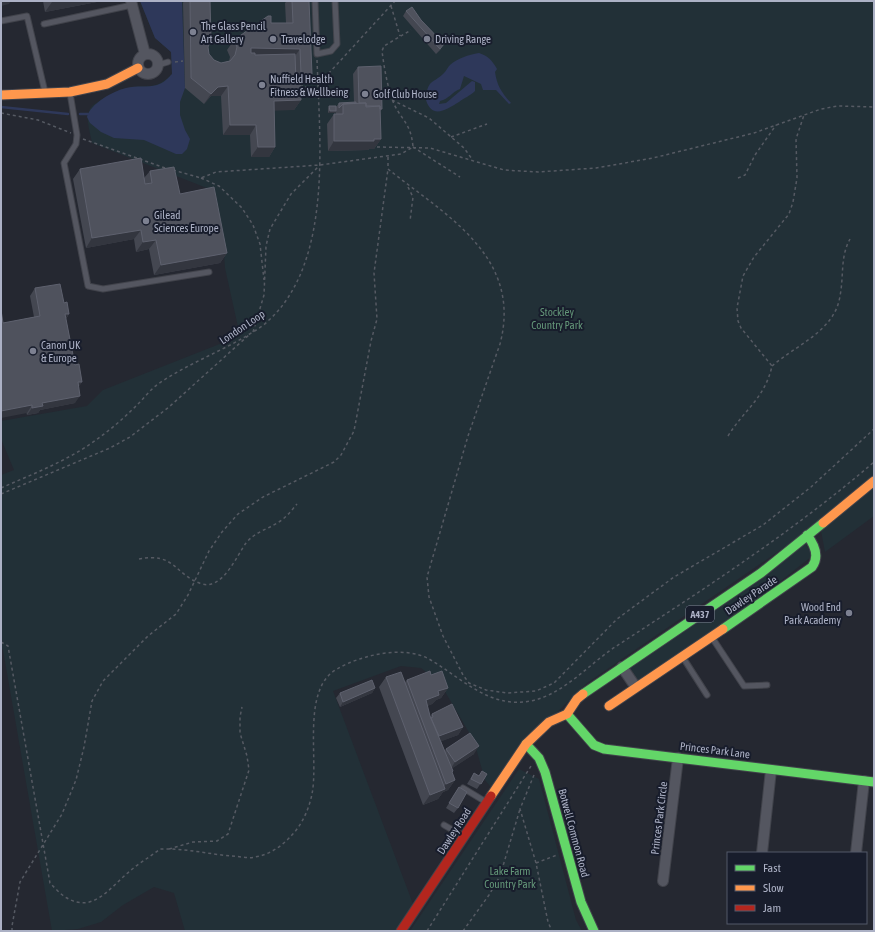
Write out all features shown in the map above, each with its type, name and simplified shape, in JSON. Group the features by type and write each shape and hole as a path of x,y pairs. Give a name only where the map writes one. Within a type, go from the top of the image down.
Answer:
{"street":[{"path":"132,3 145,54"},
{"path":"138,68 143,73 149,74 155,71 158,65 154,56 145,54"},
{"path":"138,68 140,58 145,54"},
{"path":"1,95 70,92 107,84 138,68"},
{"name":"A437","path":"526,744 549,722 567,714 581,696 747,583 874,481"},
{"name":"Dawley Parade","path":"609,706 635,686 753,609 812,566 816,554 812,543 807,536"},
{"path":"622,667 635,686"},
{"name":"Princes Park Lane","path":"567,714 597,747 771,770 869,781"},
{"name":"Botwell Common Road","path":"526,744 539,758 545,772 581,902 594,931"},
{"name":"Dawley Road","path":"402,931 526,744"},
{"name":"Princes Park Circle","path":"663,881 678,758"},
{"path":"762,852 771,770"},
{"path":"856,852 869,781"}],"lane":[{"path":"315,1 317,54 331,51 336,44 335,1"},
{"path":"44,24 132,3"},
{"path":"1,21 27,16 45,93"},
{"path":"158,65 168,62"},
{"path":"70,92 77,135 76,144 64,163 88,286 103,289 209,272"},
{"path":"711,636 744,686 768,685"},
{"path":"682,656 707,695"},
{"path":"463,788 487,803"},
{"path":"444,825 464,837"}],"path":[{"path":"296,88 318,87 395,1"},
{"path":"391,6 400,36"},
{"path":"411,30 384,46 382,51 392,100 408,126 413,147 460,177"},
{"name":"London Loop","path":"1,488 67,459 100,437 138,404 156,385 182,369 215,354 253,331 268,321 287,299 300,275 315,227 320,165 317,54"},
{"path":"168,62 183,61"},
{"path":"298,86 306,86 306,88"},
{"path":"392,100 429,118 464,148 472,159"},
{"path":"377,147 430,148 472,159 504,170 531,172 596,168 653,158 754,133 821,109 838,106 874,107"},
{"path":"1,113 38,120 77,135 83,139 164,168 201,178 219,186 242,208 253,225 263,262 264,295"},
{"path":"772,366 741,328 738,321 737,308 739,292 743,276 749,264 789,214 793,202 797,178 796,139 804,115"},
{"path":"451,137 487,124"},
{"path":"738,178 744,175 755,155 776,125"},
{"path":"201,178 216,172 320,165 388,157 401,154 413,147"},
{"path":"12,931 20,882 62,814 76,780 84,748 92,701 103,681 148,636 176,614 195,581 209,551 222,532 238,514 263,497 334,462 350,442 358,419 371,341 377,319 374,273 388,170 388,157"},
{"path":"1,494 110,448 130,437 169,407 253,331 264,295 266,246 270,229 290,194 320,165"},
{"path":"388,170 438,206 464,228 480,247 494,271 502,298 503,331 500,344 468,436 427,577 429,597 440,630 463,675 469,683 486,690 507,693 536,691 554,683 617,619 674,576 763,525 811,487 874,429"},
{"path":"408,185 413,197 410,221"},
{"path":"728,436 764,391 772,366 813,336 830,320 835,313 842,287 843,256 850,239"},
{"path":"1,642 8,646 50,883 66,898 78,903 94,901 109,892 129,872 160,849 254,858 274,851 286,842 296,831 307,811 314,781 316,697 324,681 336,669 388,652 405,653 427,658 473,690 492,698 517,702 532,701 554,692 612,649 680,606 818,508 874,462"},
{"path":"139,559 162,558 195,581 201,584 208,584 222,577 234,565 241,550 251,537 278,523 297,504"},
{"path":"168,849 193,842 217,841 228,834 249,770 247,756 240,733 240,717 242,707"},
{"path":"427,931 525,772 539,758"},
{"path":"463,931 489,895 500,876 532,775 545,772"},
{"path":"520,809 536,863 548,922 552,931"},
{"path":"536,863 567,852"}],"green space":[{"name":"Stockley Country Park","path":"140,1 874,1 874,482 808,531 587,683 536,733 494,791 485,780 474,741 440,683 421,668 401,666 333,691 413,904 396,931 185,931 174,893 154,887 123,905 101,922 78,929 52,931 3,650 1,648 1,475 14,470 1,439 1,421 87,406 103,390 240,336 225,268 223,241 212,190 92,143 88,113 93,105 123,89 155,85 166,80 172,74 171,52 155,38"},
{"path":"874,487 874,516 825,552 821,531"},
{"path":"805,543 810,551 811,557 711,636 635,686 622,667"},
{"name":"Lake Farm Country Park","path":"519,769 539,779 576,920 582,931 410,931"}],"water":[{"path":"140,1 182,1 185,88 180,102 180,115 190,139 187,149 182,154 176,154 144,140 114,138 101,132 90,123 87,117 89,112 97,103 115,92 130,87 157,85 164,82 172,74 171,52 155,38"},
{"path":"479,53 487,57 497,69 495,72 499,85 511,103 509,104 496,90 483,90 481,84 464,76 460,89 446,99 440,101 439,104 446,103 472,81 475,82 475,91 445,110 432,110 426,100 429,85 444,73 456,60"}],"building":[{"path":"190,1 210,1 211,40 208,47 209,54 214,60 221,63 230,61 235,55 237,47 234,40 268,16 271,16 271,23 293,23 292,1 309,1 312,74 301,74 300,49 251,48 251,53 255,53 255,55 295,54 296,82 300,82 301,100 274,101 275,147 258,147 256,125 230,125 228,86 218,87 211,94 191,78"},
{"path":"412,7 421,20 444,44 440,49 406,11"},
{"path":"381,66 382,109 380,109 380,106 366,106 366,103 359,103 358,67"},
{"path":"356,102 343,104 339,108 339,103"},
{"path":"366,103 366,107 380,106 381,139 374,139 374,141 334,141 334,114 343,114 343,104"},
{"path":"329,106 336,106 336,111 330,111"},
{"name":"Gilead Sciences Europe","path":"141,158 145,184 152,183 150,171 174,167 180,194 214,187 227,253 161,265 156,240 143,242 141,230 92,238 80,169"},
{"name":"Canon UK & Europe","path":"60,284 64,303 67,302 69,314 65,314 75,365 79,364 82,382 78,382 80,396 42,403 43,406 32,408 32,405 1,411 1,310 3,323 40,316 35,288"},
{"path":"430,671 431,675 442,671 448,688 438,691 439,695 426,700 430,716 453,771 455,780 446,784 407,680"},
{"path":"401,672 445,789 430,795 386,677"},
{"path":"372,680 375,688 343,702 340,693"},
{"path":"452,704 463,727 439,736 431,718 433,717 432,714"},
{"path":"470,733 479,746 455,762 446,749"},
{"path":"482,771 487,774 481,784 471,779 474,773 479,776"},
{"path":"459,787 467,792 458,808 449,803"}],"waterway":[{"path":"1,107 68,114"},
{"path":"80,114 88,114"}],"traffic: fast":[{"path":"583,694 761,573 823,523"},
{"path":"723,629 812,567 816,559 816,554 814,546 807,535"},
{"path":"567,714 594,745 604,749 874,782"},
{"path":"526,744 539,758 545,772 581,902 594,931"}],"traffic: slow":[{"path":"1,95 70,92 107,84 138,68"},
{"path":"823,523 874,481"},
{"path":"609,706 723,629"},
{"path":"491,796 526,744 549,722 567,714 577,699 583,694"}],"traffic: jam":[{"path":"401,931 491,796"}],"place":[{"name":"The Glass Pencil Art Gallery","path":"193,32"},
{"name":"Travelodge","path":"273,39"},
{"name":"Driving Range","path":"427,39"},
{"name":"Nuffield Health Fitness & Wellbeing","path":"262,85"},
{"name":"Golf Club House","path":"365,94"},
{"name":"Gilead Sciences Europe","path":"146,221"},
{"name":"Canon UK & Europe","path":"33,351"},
{"name":"Wood End Park Academy","path":"849,613"}]}
